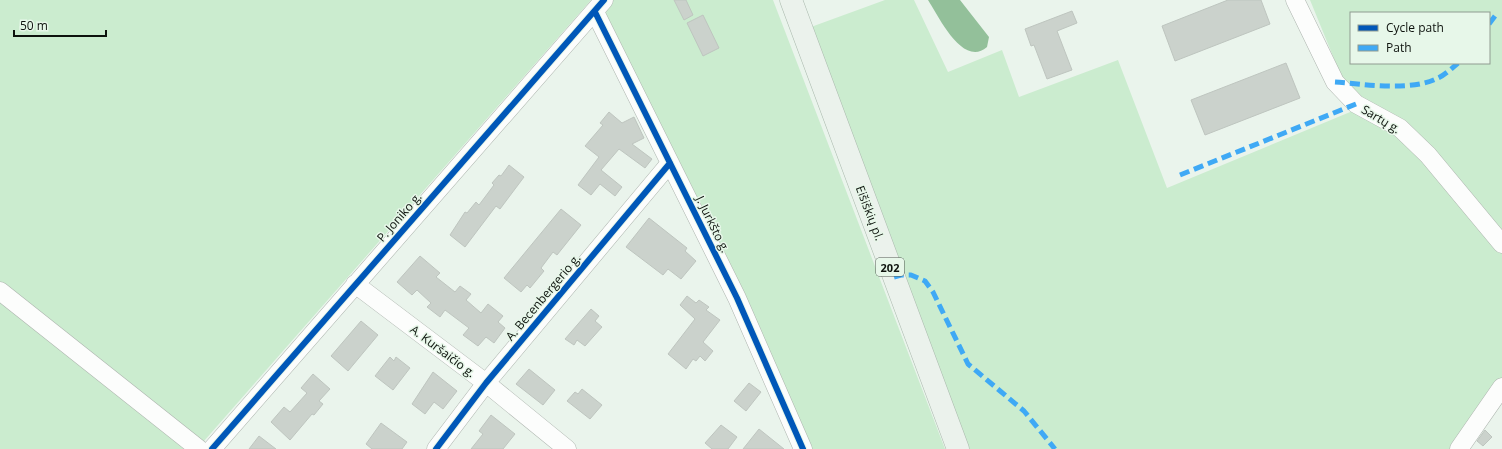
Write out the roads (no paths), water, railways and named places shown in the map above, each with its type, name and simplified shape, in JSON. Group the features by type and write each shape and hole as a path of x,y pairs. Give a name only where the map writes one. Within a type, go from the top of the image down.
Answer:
{"main road":[{"name":"Eišiškių pl.","path":"791,0 958,449"}],"street":[{"name":"Sartų g.","path":"1295,0 1335,82 1356,104 1400,128 1428,155 1502,244"},
{"name":"J. Jurkšto g.","path":"600,6 670,163 737,298 803,449"},
{"name":"P. Joniko g.","path":"212,449 600,6"},
{"name":"A. Becenbergerio g.","path":"436,449 486,383 670,163"},
{"name":"A. Kuršaičio g.","path":"355,284 486,383 567,449"},
{"path":"0,291 199,449"},
{"path":"1459,449 1502,387"}]}
